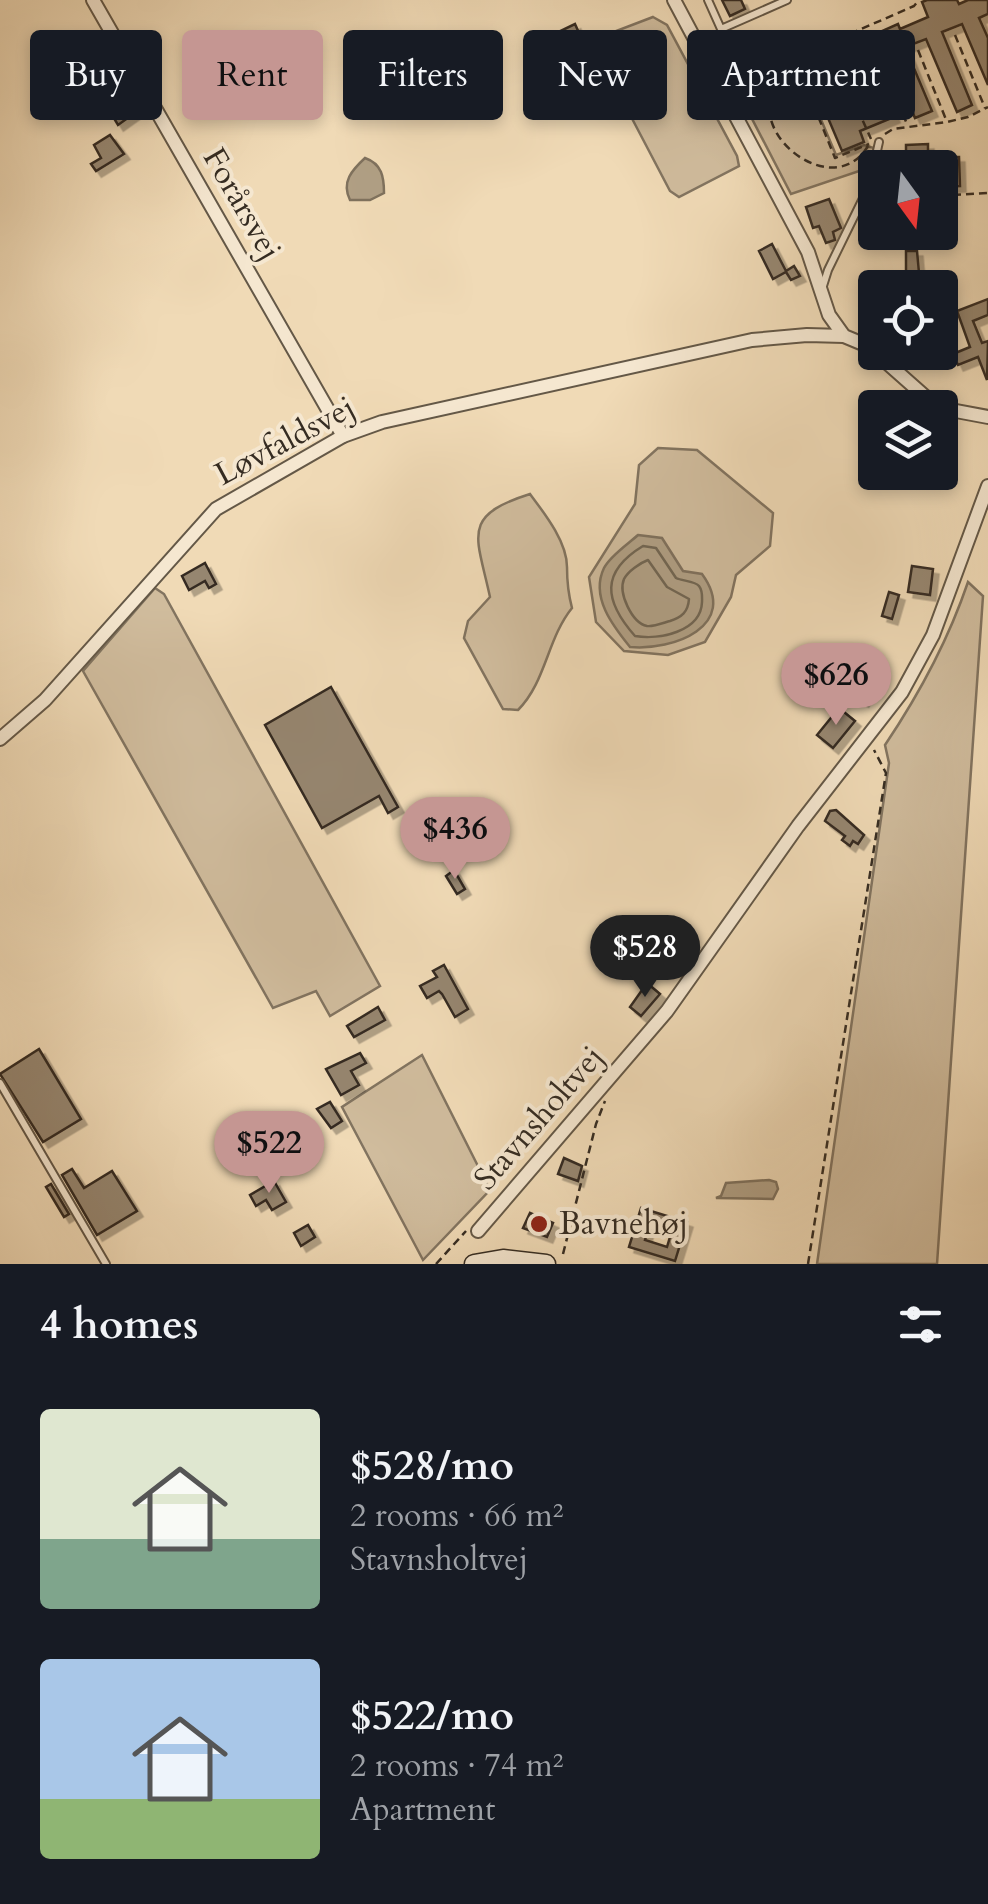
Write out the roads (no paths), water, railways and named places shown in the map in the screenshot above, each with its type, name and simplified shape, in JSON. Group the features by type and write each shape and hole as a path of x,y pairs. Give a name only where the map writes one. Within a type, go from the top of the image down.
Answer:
{"main road":[{"path":"474,1264 503,1259 546,1264"}],"street":[{"name":"Forårsvej","path":"93,0 344,436"},
{"path":"674,0 808,252 829,315 844,336 868,346 918,390"},
{"path":"807,334 829,315"},
{"name":"Løvfaldsvej","path":"0,739 45,700 216,509 344,436 382,422 752,340 807,334 844,336"},
{"path":"958,414 988,417"},
{"name":"Stavnsholtvej","path":"478,1232 667,1011 798,826 902,692 933,636 987,496"}],"lane":[{"path":"708,0 721,29 787,0"},
{"path":"873,142 873,150"},
{"path":"822,290 858,212"},
{"path":"0,1083 106,1264"}],"water":[{"path":"365,158 381,172 384,193 370,200 350,200 347,182"},
{"path":"638,535 662,538 683,571 702,574 712,592 713,608 707,621 696,632 665,645 630,647 602,600 600,579 604,568"},
{"path":"776,1182 778,1189 773,1199 716,1198 721,1196 726,1183"}],"place":[{"name":"Bavnehøj","path":"539,1224"}]}
